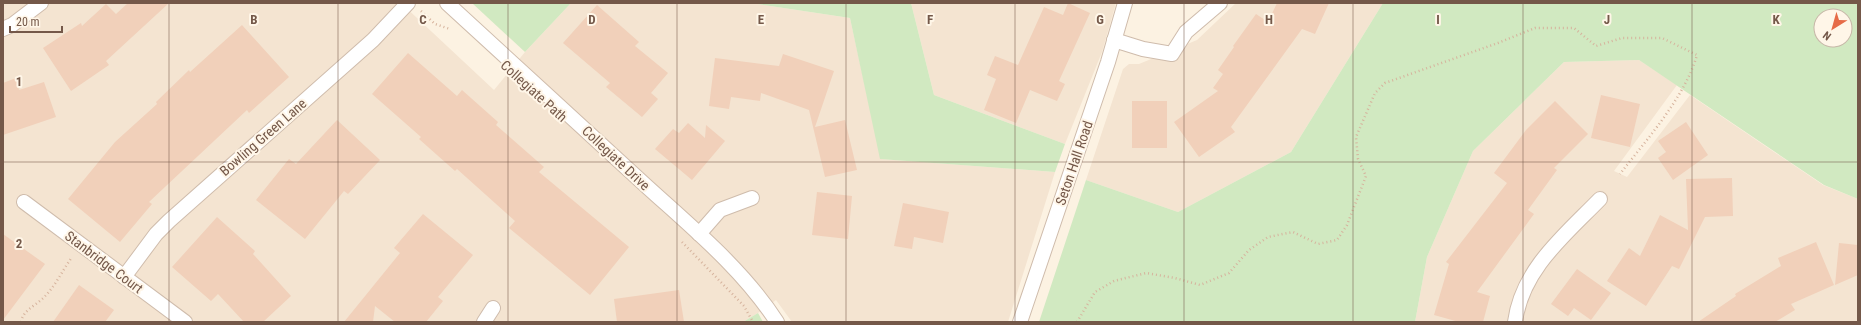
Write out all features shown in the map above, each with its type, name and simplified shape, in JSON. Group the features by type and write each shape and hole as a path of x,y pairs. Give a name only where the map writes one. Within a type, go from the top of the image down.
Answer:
{"street":[{"path":"3,29 12,25 41,3"},
{"name":"Collegiate Drive","path":"447,3 699,234 741,276 768,308 777,322"},
{"name":"Seton Hall Road","path":"1020,322 1125,3"},
{"path":"1114,40 1143,49 1172,54 1186,32 1220,3"},
{"name":"Bowling Green Lane","path":"124,277 152,239 169,220 413,5"},
{"path":"699,234 720,210 752,198"},
{"path":"1515,322 1522,293 1534,270 1550,249 1600,200"},
{"name":"Stanbridge Court","path":"24,202 185,322"},
{"path":"484,322 493,308"}],"path":[{"path":"413,5 435,24 451,29"},
{"path":"1078,322 1095,292 1114,281 1146,273 1175,278 1200,285 1229,273 1249,250 1268,237 1293,232 1318,244 1337,240 1347,225 1366,176 1358,159 1356,138 1375,93 1385,83 1498,43 1535,28 1574,28 1596,46 1622,38 1662,38 1697,55 1694,67 1672,105 1620,174"},
{"path":"681,240 744,306 753,322"},
{"path":"21,322 26,311 42,300 72,257"}],"shaded area":[{"path":"3,3 401,3 494,90 525,52 571,3 751,3 850,18 881,159 1055,172 1008,322 792,322 776,300 743,322 3,322"},
{"path":"911,3 1116,3 1102,52 1065,144 934,95"},
{"path":"1236,3 1383,3 1291,152 1178,212 1086,180 1123,69 1129,64 1139,64 1197,40"},
{"path":"1639,60 1677,85 1614,171 1627,177 1690,95 1823,185 1858,199 1858,322 1415,322 1427,257 1473,151 1564,62"}],"green space":[{"path":"472,3 571,3 525,52"},
{"path":"751,3 911,3 934,95 1065,144 1055,172 880,159 850,18"},
{"path":"1383,3 1858,3 1858,199 1824,185 1639,60 1564,62 1473,151 1427,257 1415,322 1039,322 1086,180 1178,212 1291,152"},
{"path":"758,313 763,322 743,322"}],"building":[{"path":"128,3 169,3 106,61 109,65 71,91 43,48 81,23 82,26 106,4 116,14"},
{"path":"1068,3 1090,13 1059,81 1065,84 1057,101 1030,90 1016,123 984,110 996,79 987,75 995,56 1018,65 1044,7 1063,15"},
{"path":"1277,3 1329,3 1315,34 1302,29 1231,127 1235,132 1199,157 1174,122 1218,91 1213,88 1223,74 1218,70 1234,47 1233,46 1256,14 1268,22"},
{"path":"597,5 639,42 635,46 668,73 651,93 658,99 642,117 606,87 610,83 563,43"},
{"path":"242,25 289,77 249,113 247,110 149,202 152,204 120,242 68,199 115,142 157,104 156,102 189,70 190,72"},
{"path":"408,53 457,96 462,90 498,122 496,125 544,167 539,172 629,247 590,295 509,228 515,221 457,169 455,171 419,139 421,137 372,94"},
{"path":"783,54 834,71 815,127 845,120 857,170 825,177 809,110 761,93 760,101 731,97 729,109 709,106 715,58 779,66"},
{"path":"16,78 19,90 44,82 56,117 3,135 3,83"},
{"path":"1601,95 1640,104 1630,147 1591,138"},
{"path":"1132,101 1167,101 1167,148 1132,148"},
{"path":"1555,101 1588,134 1554,168 1557,170 1528,210 1534,214 1477,292 1490,296 1483,322 1459,322 1434,315 1449,264 1446,262 1507,183 1494,173 1526,130"},
{"path":"337,120 380,160 348,194 344,191 305,239 256,200 289,159 296,164"},
{"path":"1686,122 1708,155 1673,180 1658,158 1666,152 1658,141"},
{"path":"688,123 705,138 706,125 725,141 692,180 655,149 673,129 679,133"},
{"path":"1732,178 1733,216 1705,217 1679,269 1672,266 1646,306 1607,281 1629,248 1640,256 1660,215 1688,230 1686,179"},
{"path":"817,192 852,196 848,239 812,235"},
{"path":"903,203 949,212 943,243 914,237 912,249 894,246"},
{"path":"423,214 473,255 438,297 443,301 426,322 395,322 375,306 373,322 344,322 400,253 394,248"},
{"path":"217,217 255,251 253,254 291,296 263,322 244,322 218,294 211,301 172,267"},
{"path":"3,234 45,264 3,320"},
{"path":"1816,242 1834,285 1791,304 1795,310 1775,322 1698,322 1736,296 1735,294 1781,266 1778,258"},
{"path":"1839,243 1858,245 1858,275 1835,285"},
{"path":"1577,269 1611,293 1591,320 1574,308 1568,316 1551,304"},
{"path":"79,285 114,310 105,322 53,322"},
{"path":"679,290 684,322 617,322 614,299"}]}
